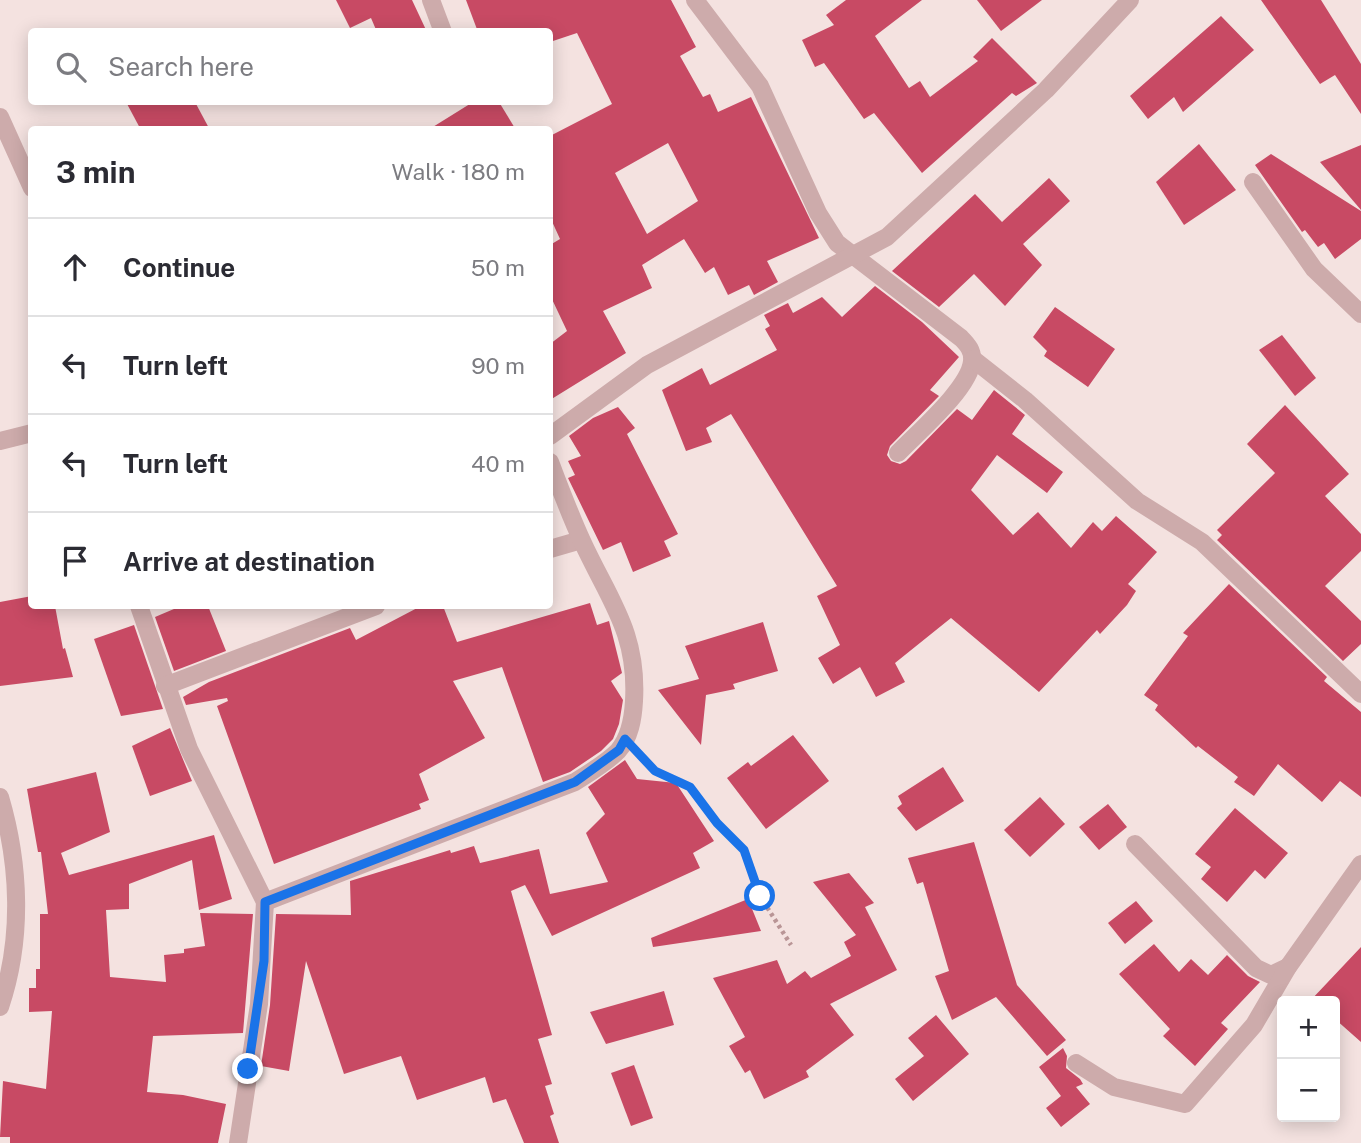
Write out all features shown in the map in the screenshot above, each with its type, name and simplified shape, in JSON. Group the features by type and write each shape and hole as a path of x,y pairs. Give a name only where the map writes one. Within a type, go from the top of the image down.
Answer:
{"street":[{"path":"431,0 442,28"},
{"path":"695,0 760,86 818,213 837,243 961,338 970,348 973,359 967,379 898,453"},
{"path":"553,434 647,365 887,237 1046,90 1130,0"},
{"path":"0,117 28,179"},
{"path":"1252,182 1314,269 1361,314"},
{"path":"973,359 1025,400 1138,501 1202,542 1361,694"},
{"path":"0,441 28,434"},
{"path":"265,902 575,782 619,750 631,729 634,710 632,646 622,617 582,540 553,469"},
{"path":"553,549 582,540"},
{"path":"140,609 189,749 265,902 259,1004 238,1143"},
{"path":"165,686 368,609"},
{"path":"0,797 11,841 18,887 13,942 0,1007"},
{"path":"1135,844 1256,968 1271,975 1288,967"},
{"path":"1076,1063 1114,1087 1185,1104 1254,1025 1288,967 1361,864"}],"path":[{"path":"625,739 655,771 690,787 717,823 744,850 760,896 791,944"}],"building":[{"path":"336,0 412,0 425,28 375,28 371,18 350,28"},
{"path":"466,0 671,0 696,47 680,56 703,97 710,94 718,112 751,97 819,238 767,261 778,282 754,295 749,285 728,295 714,267 705,273 684,239 642,265 652,288 603,311 626,353 553,398 553,342 567,331 553,301 553,243 560,239 553,224 553,134 612,104 577,33 553,41 553,28 476,28","holes":["668,143 698,201 647,234 615,173"]},
{"path":"846,0 922,0 875,36 909,88 920,81 930,97 978,61 973,57 992,38 1037,83 1016,96 1012,93 922,173 874,113 864,119 824,63 815,67 802,40 834,25 826,15"},
{"path":"977,0 1042,0 1001,31"},
{"path":"1261,0 1321,0 1361,64 1361,114 1335,75 1320,84"},
{"path":"1221,16 1254,50 1183,112 1174,97 1148,119 1130,96"},
{"path":"128,105 197,105 208,126 139,126"},
{"path":"468,105 501,105 514,126 434,126"},
{"path":"1199,144 1236,190 1184,225 1156,182"},
{"path":"1361,145 1361,210 1320,162"},
{"path":"1271,154 1361,211 1361,239 1335,259 1324,243 1318,247 1305,230 1302,232 1255,165"},
{"path":"1049,178 1070,201 1023,244 1042,265 1005,306 974,274 939,307 892,271 975,194 1002,222"},
{"path":"875,286 922,322 959,357 930,390 939,396 890,446 887,455 891,461 900,464 906,461 957,409 972,420 994,390 1025,415 1012,434 1063,472 1047,493 997,455 971,490 1013,535 1038,512 1071,548 1093,522 1102,531 1116,516 1157,552 1128,584 1136,591 1127,605 1100,634 1097,630 1039,692 951,618 895,663 905,682 876,697 860,667 833,684 818,658 840,645 817,596 837,586 731,414 706,428 712,442 686,451 662,390 702,368 710,385 777,350 765,329 770,326 764,315 788,303 793,313 822,297 842,317"},
{"path":"1055,307 1115,349 1088,387 1044,356 1047,351 1033,337"},
{"path":"1282,335 1316,378 1295,396 1259,350"},
{"path":"1285,405 1349,474 1325,496 1361,534 1361,551 1325,586 1361,621 1361,644 1343,661 1217,540 1222,535 1217,530 1275,473 1247,444"},
{"path":"618,407 635,428 627,434 678,534 664,541 671,556 633,572 621,542 603,550 568,478 575,475 568,461 581,456 569,436 593,418"},
{"path":"1229,584 1327,677 1324,681 1361,712 1361,797 1340,781 1322,802 1278,764 1254,796 1234,782 1238,777 1198,746 1196,748 1155,710 1158,705 1144,695 1188,636 1183,633"},
{"path":"28,597 28,609 56,609 63,649 65,648 73,677 0,686 0,602"},
{"path":"590,603 597,625 609,621 622,673 611,681 623,700 613,739 601,751 570,772 543,782 502,667 453,681 485,738 419,774 429,800 419,804 421,809 274,864 217,706 228,701 227,698 186,705 183,697 209,682 350,628 356,640 415,609 444,609 457,642"},
{"path":"174,609 209,609 226,651 174,671 155,617"},
{"path":"763,622 778,671 733,684 735,689 706,695 701,745 658,690 699,679 685,646"},
{"path":"134,625 163,709 121,716 94,639"},
{"path":"170,728 192,781 150,796 132,746"},
{"path":"793,735 829,781 766,829 727,778 748,762 751,766"},
{"path":"625,760 637,779 676,783 714,841 693,853 700,868 552,936 525,885 511,891 552,1035 538,1039 552,1084 545,1086 554,1114 550,1116 559,1143 524,1143 506,1099 493,1103 485,1077 417,1100 401,1056 344,1074 306,961 289,1071 261,1066 270,1005 276,914 351,915 350,881 450,850 451,853 474,846 480,863 539,849 550,894 608,882 586,833 605,814 588,787"},
{"path":"943,767 964,801 916,831 897,808 902,804 898,796"},
{"path":"96,772 110,832 61,853 69,875 214,835 232,899 199,910 192,860 129,884 129,909 106,910 110,977 166,982 164,955 184,953 184,949 205,946 200,913 253,914 243,1033 153,1036 147,1092 183,1095 226,1104 218,1143 10,1143 10,1137 0,1137 3,1081 46,1089 52,1011 29,1012 29,988 36,988 36,969 40,969 40,914 48,914 41,852 38,852 27,789"},
{"path":"1040,797 1065,824 1030,857 1004,830"},
{"path":"1108,804 1127,827 1099,850 1079,827"},
{"path":"1235,808 1288,853 1265,879 1255,870 1227,902 1201,879 1211,867 1195,854"},
{"path":"974,842 1017,985 1066,1040 1047,1056 996,997 952,1020 935,976 949,971 923,882 917,884 908,858"},
{"path":"849,873 874,903 865,907 897,970 830,1004 854,1035 806,1071 809,1077 764,1099 750,1070 745,1073 729,1046 745,1037 713,978 777,960 787,984 805,971 811,978 851,956 844,942 856,935 813,882"},
{"path":"748,899 761,931 653,947 651,938"},
{"path":"1136,901 1153,921 1125,944 1108,923"},
{"path":"1154,944 1179,972 1191,959 1208,975 1227,955 1248,976 1260,982 1221,1023 1228,1029 1195,1066 1163,1036 1170,1029 1119,974"},
{"path":"1361,947 1361,1042 1340,1023 1340,996 1315,996"},
{"path":"664,991 674,1025 606,1044 590,1012"},
{"path":"936,1015 969,1054 913,1101 895,1079 924,1056 908,1038"},
{"path":"1063,1048 1067,1056 1066,1068 1080,1079 1083,1084 1076,1087 1090,1104 1061,1127 1046,1108 1061,1096 1039,1067"},
{"path":"634,1065 653,1118 631,1126 611,1073"}],"route":[{"path":"248,1069 264,961 265,902 575,782 619,750 625,739 655,771 690,787 717,823 744,850 760,896"}]}
